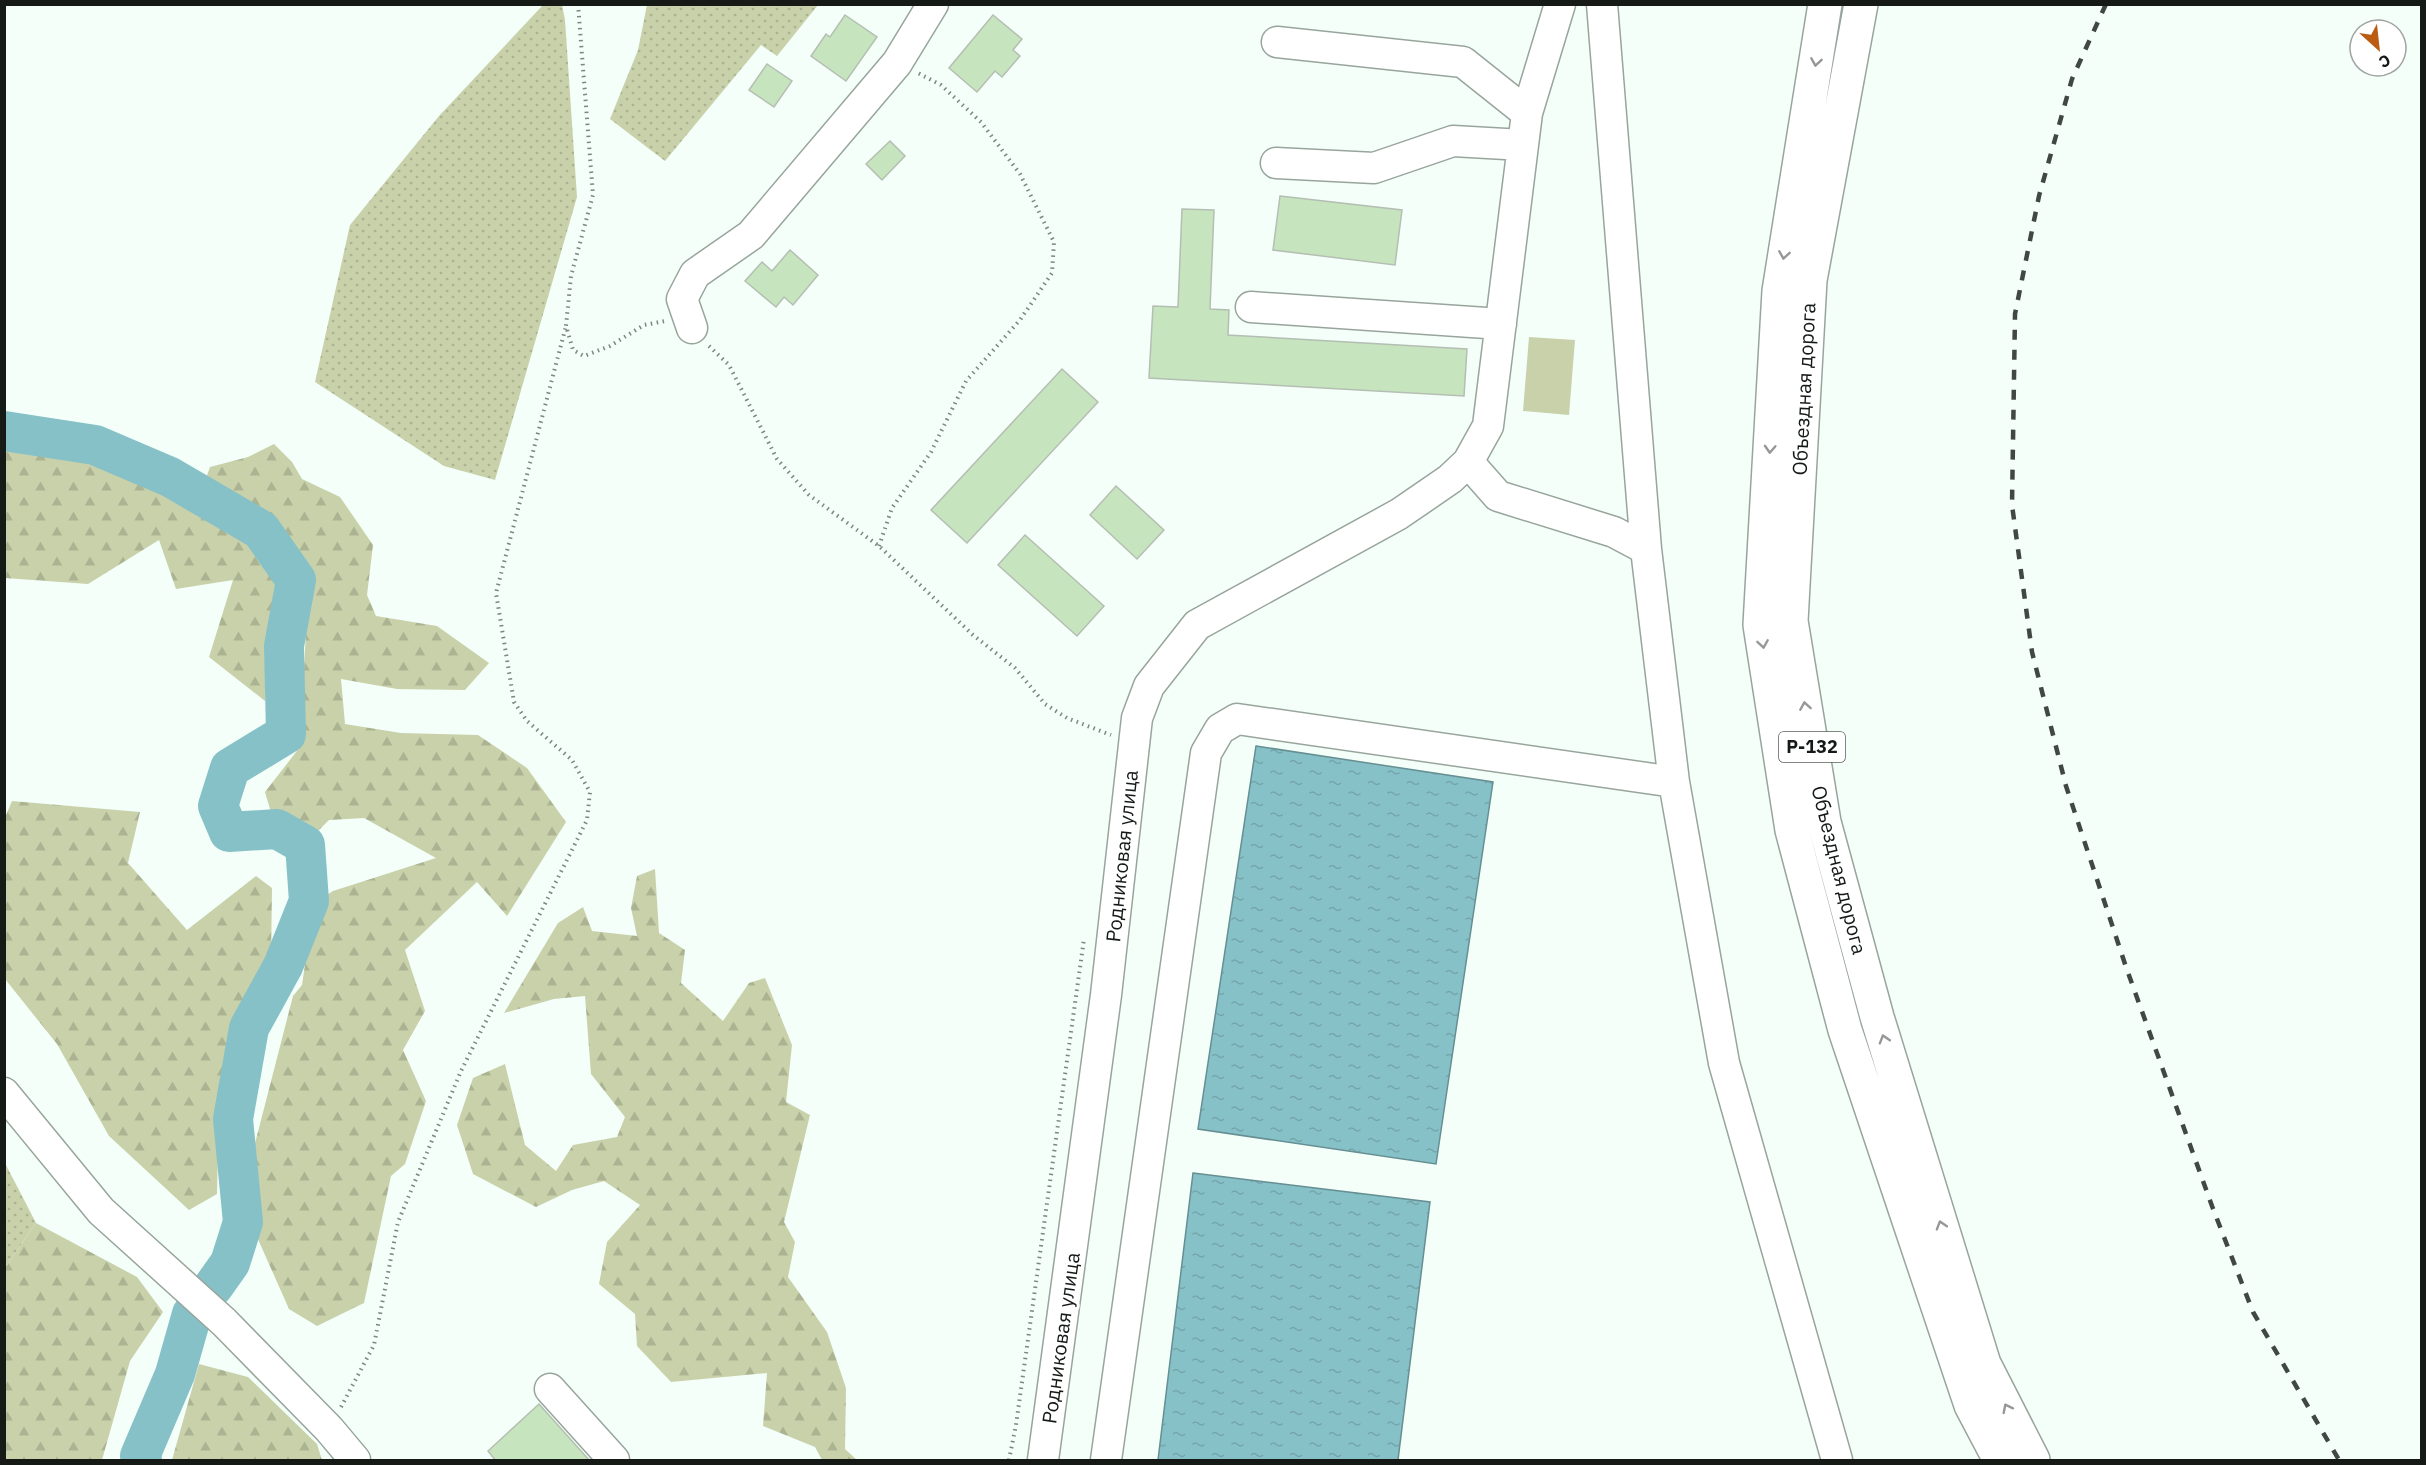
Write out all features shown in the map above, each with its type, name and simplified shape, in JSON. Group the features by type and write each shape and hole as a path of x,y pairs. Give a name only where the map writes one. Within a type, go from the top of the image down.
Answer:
{"highway":[{"name":"Объездная дорога","path":"1825,4 1779,291 1760,625 1792,830 1845,1030 1971,1405 2000,1461"},
{"name":"Объездная дорога","path":"1861,4 1810,280 1791,621 1824,822 1877,1017 1984,1364 2033,1461"}],"street":[{"path":"692,328 682,299 694,274 751,235 897,63 933,4"},
{"path":"1251,307 1501,324 1527,113 1560,4"},
{"path":"1602,4 1646,549 1674,782 1724,1063 1837,1461"},
{"path":"1277,42 1463,62 1527,113"},
{"path":"1276,163 1374,168 1453,141 1523,146"},
{"name":"Родниковая улица","path":"1043,1461 1106,995 1137,718 1149,686 1197,625 1235,602 1399,514 1450,479 1468,462 1488,426 1501,324"},
{"path":"1468,462 1498,496 1614,532 1646,549"},
{"path":"1106,1461 1206,753 1220,729 1237,719 1674,782"},
{"path":"4,1093 101,1211 224,1322 329,1429 355,1461"},
{"path":"550,1389 614,1461"}],"path":[{"path":"329,1429 374,1345 398,1222 461,1071 587,820 590,792 572,760 527,722 514,702 496,593 566,326 571,276 593,195 578,4"},
{"path":"879,546 892,508 931,452 966,381 1020,320 1052,273 1054,242 1020,174 981,122 941,84 897,63"},
{"path":"566,326 573,350 584,356 610,346 644,325 664,321 692,328 729,364 777,459 809,495 879,546 973,635 1015,668 1045,705 1067,718 1134,744"},
{"path":"1009,1461 1085,933"}],"green space":[{"path":"647,4 818,5 777,56 761,45 665,161 610,119 638,50"},
{"path":"543,5 562,5 565,20 577,197 495,480 444,466 315,382 350,225 439,116"},
{"path":"1529,337 1575,340 1569,415 1523,411"},
{"path":"5,424 87,454 244,530 286,583 271,634 265,701 209,657 233,580 176,589 159,540 88,584 5,578"},
{"path":"274,444 292,462 302,479 340,497 373,545 367,595 376,616 437,626 489,663 465,690 397,689 341,679 345,724 401,733 478,735 527,768 566,822 507,916 477,882 405,950 425,1011 403,1050 426,1101 405,1164 391,1176 364,1303 317,1326 289,1309 249,1219 252,1155 293,996 302,985 314,903 333,891 436,858 364,818 329,820 312,837 298,845 277,833 265,792 300,747 308,593 261,509 205,481 210,467 248,457"},
{"path":"12,801 140,812 128,863 187,930 256,876 272,888 271,957 247,999 219,1093 217,1194 189,1210 109,1136 57,1044 5,979 4,820"},
{"path":"655,869 659,933 685,950 681,983 723,1021 749,983 765,978 792,1045 786,1102 810,1115 784,1222 795,1242 788,1277 827,1332 846,1388 845,1449 857,1460 822,1460 815,1447 763,1426 767,1373 671,1382 637,1346 635,1314 599,1284 607,1242 640,1205 604,1181 572,1190 536,1207 473,1174 457,1125 473,1078 505,1064 525,1145 556,1171 573,1145 617,1137 625,1117 591,1074 585,996 554,999 504,1013 558,923 583,907 592,931 637,936 631,908 637,876"},
{"path":"5,1163 36,1223 4,1268"},
{"path":"36,1223 137,1277 163,1312 130,1361 102,1460 5,1460 5,1268"},
{"path":"199,1364 248,1377 317,1444 322,1460 172,1460"}],"water":[{"path":"1256,746 1493,782 1436,1164 1198,1129"},
{"path":"1193,1173 1430,1202 1398,1460 1158,1460"}],"building":[{"path":"845,15 877,37 846,81 811,56 826,34 830,37"},
{"path":"993,15 1022,39 1013,50 1020,56 1002,77 995,71 977,92 949,68"},
{"path":"767,64 792,81 774,107 749,90"},
{"path":"890,141 905,156 882,180 866,164"},
{"path":"1280,196 1402,210 1395,265 1273,250"},
{"path":"1182,209 1214,210 1210,309 1229,310 1228,335 1467,349 1464,396 1149,378 1153,306 1178,307"},
{"path":"790,250 818,275 793,305 784,297 776,307 745,281 762,262 772,271"},
{"path":"1062,369 1098,402 967,543 931,510"},
{"path":"1116,486 1164,530 1137,559 1090,515"},
{"path":"1025,535 1104,606 1077,636 998,565"},
{"path":"539,1404 590,1461 496,1461 488,1451"}],"waterway":[{"path":"4,431 95,445 170,477 261,530 296,580 284,646 286,734 230,768 218,806 229,832 277,829 305,845 309,901 283,966 249,1028 233,1119 243,1222 230,1263 213,1287"},
{"path":"142,1460 140,1456 175,1374 192,1314"}],"railway":[{"path":"2106,4 2072,79 2039,196 2015,314 2012,505 2032,652 2066,786 2126,967 2212,1206 2253,1312 2339,1460"}]}
